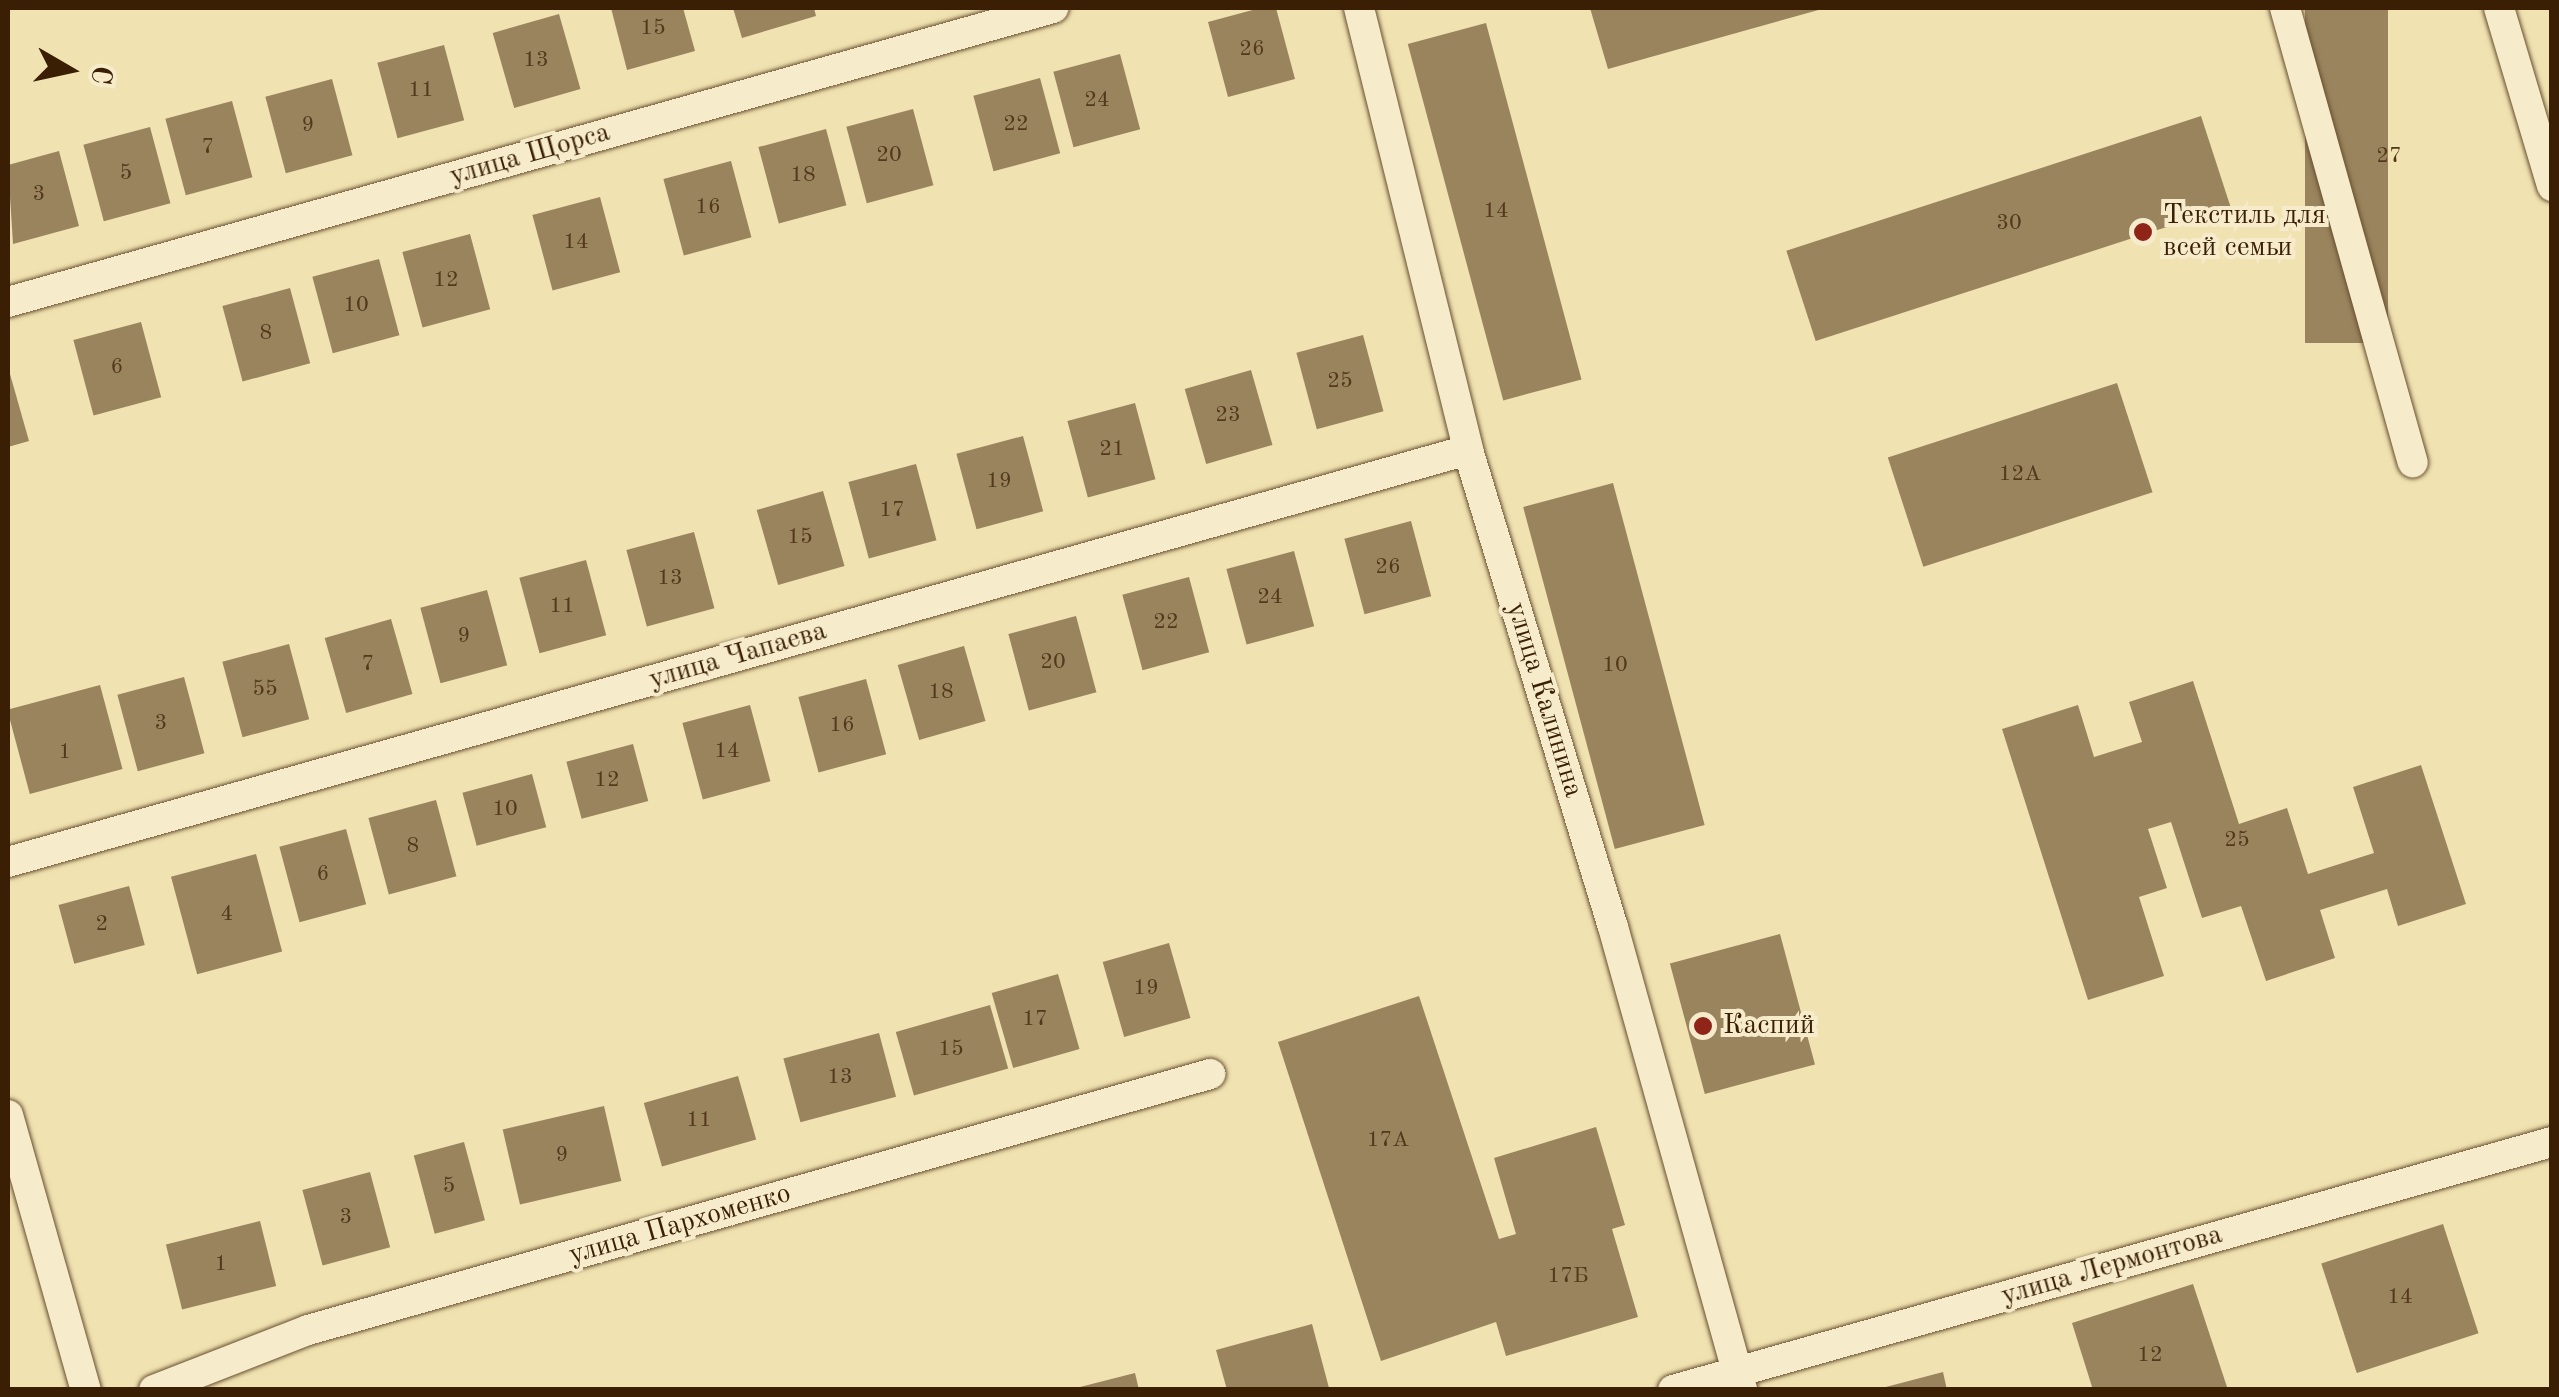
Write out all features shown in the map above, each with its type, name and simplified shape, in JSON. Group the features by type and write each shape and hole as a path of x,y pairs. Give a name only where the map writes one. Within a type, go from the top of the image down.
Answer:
{"street":[{"name":"улица Щорса","path":"8,302 1053,8"},
{"name":"улица Калинина","path":"1360,8 1468,450 1740,1380"},
{"path":"2285,8 2413,462"},
{"path":"2503,8 2552,186"},
{"name":"улица Чапаева","path":"8,862 1468,450"},
{"name":"улица Пархоменко","path":"154,1390 308,1330 1210,1074"},
{"path":"8,1116 86,1390"},
{"name":"улица Лермонтова","path":"1673,1390 1740,1380 2552,1142"}],"building":[{"path":"611,8 683,8 695,51 627,70"},
{"path":"733,8 814,8 816,16 742,38"},
{"path":"1260,8 1276,8 1295,79 1228,97 1208,22"},
{"path":"1590,8 1822,8 1822,9 1608,69"},
{"path":"2305,8 2388,8 2388,343 2305,343"},
{"path":"559,14 580,89 514,108 493,33"},
{"path":"1486,23 1582,379 1503,400 1408,44"},
{"path":"444,45 464,120 398,138 377,63"},
{"path":"1120,54 1140,129 1074,147 1053,72"},
{"path":"1040,78 1060,153 994,171 973,96"},
{"path":"332,79 352,155 286,173 265,97"},
{"path":"232,101 252,177 186,195 165,119"},
{"path":"913,109 933,185 867,203 846,127"},
{"path":"2201,116 2230,206 1816,341 1786,251"},
{"path":"150,127 170,203 104,221 83,145"},
{"path":"826,129 846,205 779,223 758,147"},
{"path":"59,151 79,226 13,244 8,165"},
{"path":"731,161 751,237 684,255 663,179"},
{"path":"600,197 620,272 553,290 532,215"},
{"path":"470,234 490,309 423,327 402,252"},
{"path":"379,259 399,335 333,353 312,277"},
{"path":"290,288 310,363 243,381 222,306"},
{"path":"141,322 161,397 94,415 73,340"},
{"path":"1363,335 1383,411 1317,429 1296,353"},
{"path":"8,367 29,441 8,447"},
{"path":"1251,370 1272,445 1206,464 1185,389"},
{"path":"2117,383 2153,492 1923,567 1888,457"},
{"path":"1135,403 1155,479 1088,497 1067,421"},
{"path":"1023,436 1043,511 977,529 956,454"},
{"path":"916,464 936,540 869,558 848,482"},
{"path":"1613,483 1705,825 1615,849 1523,507"},
{"path":"823,491 844,566 778,585 757,510"},
{"path":"1411,521 1431,596 1365,614 1344,539"},
{"path":"694,532 714,608 647,626 626,550"},
{"path":"1294,551 1314,626 1247,644 1226,569"},
{"path":"586,560 606,635 540,653 519,578"},
{"path":"1189,577 1209,652 1143,670 1122,595"},
{"path":"487,590 507,665 441,683 420,608"},
{"path":"1076,616 1096,692 1029,710 1008,634"},
{"path":"391,619 412,694 346,713 325,638"},
{"path":"289,644 309,719 243,737 222,662"},
{"path":"964,646 985,721 919,740 898,665"},
{"path":"184,677 204,753 138,771 117,695"},
{"path":"866,679 886,754 819,772 798,697"},
{"path":"2193,681 2239,824 2287,808 2308,874 2374,853 2353,787 2421,765 2466,904 2398,926 2387,889 2320,910 2335,958 2266,981 2241,906 2202,918 2171,822 2148,829 2167,888 2139,897 2164,976 2088,1000 2002,729 2078,705 2094,757 2142,742 2129,702"},
{"path":"100,685 123,769 30,794 8,710"},
{"path":"750,705 770,781 703,799 682,723"},
{"path":"633,744 648,801 582,819 566,762"},
{"path":"532,774 546,827 477,846 462,793"},
{"path":"436,800 456,876 389,894 368,818"},
{"path":"346,829 366,904 300,922 279,847"},
{"path":"256,854 282,952 197,974 171,877"},
{"path":"129,886 145,945 74,964 58,905"},
{"path":"1780,934 1815,1064 1705,1094 1670,964"},
{"path":"1169,943 1190,1018 1124,1037 1103,962"},
{"path":"1058,974 1079,1049 1013,1068 992,993"},
{"path":"1419,996 1499,1239 1516,1234 1494,1158 1596,1127 1625,1225 1612,1229 1638,1317 1506,1356 1496,1322 1381,1361 1278,1042"},
{"path":"990,1005 1008,1068 914,1095 896,1032"},
{"path":"879,1033 896,1097 800,1122 783,1059"},
{"path":"738,1076 756,1139 662,1166 644,1103"},
{"path":"604,1106 621,1181 520,1204 503,1129"},
{"path":"464,1142 485,1220 435,1234 414,1155"},
{"path":"370,1172 390,1247 323,1265 302,1190"},
{"path":"260,1221 276,1286 182,1309 166,1244"},
{"path":"2443,1224 2479,1333 2357,1373 2321,1264"},
{"path":"2193,1284 2228,1390 2093,1390 2072,1323"},
{"path":"1312,1324 1329,1388 1227,1390 1216,1350"},
{"path":"1943,1372 1947,1390 1882,1390 1882,1388"},
{"path":"1135,1373 1139,1390 1076,1390 1076,1388"}],"place":[{"name":"Текстиль для всей семьи","path":"2143,232"},
{"name":"Каспий","path":"1703,1026"}]}
